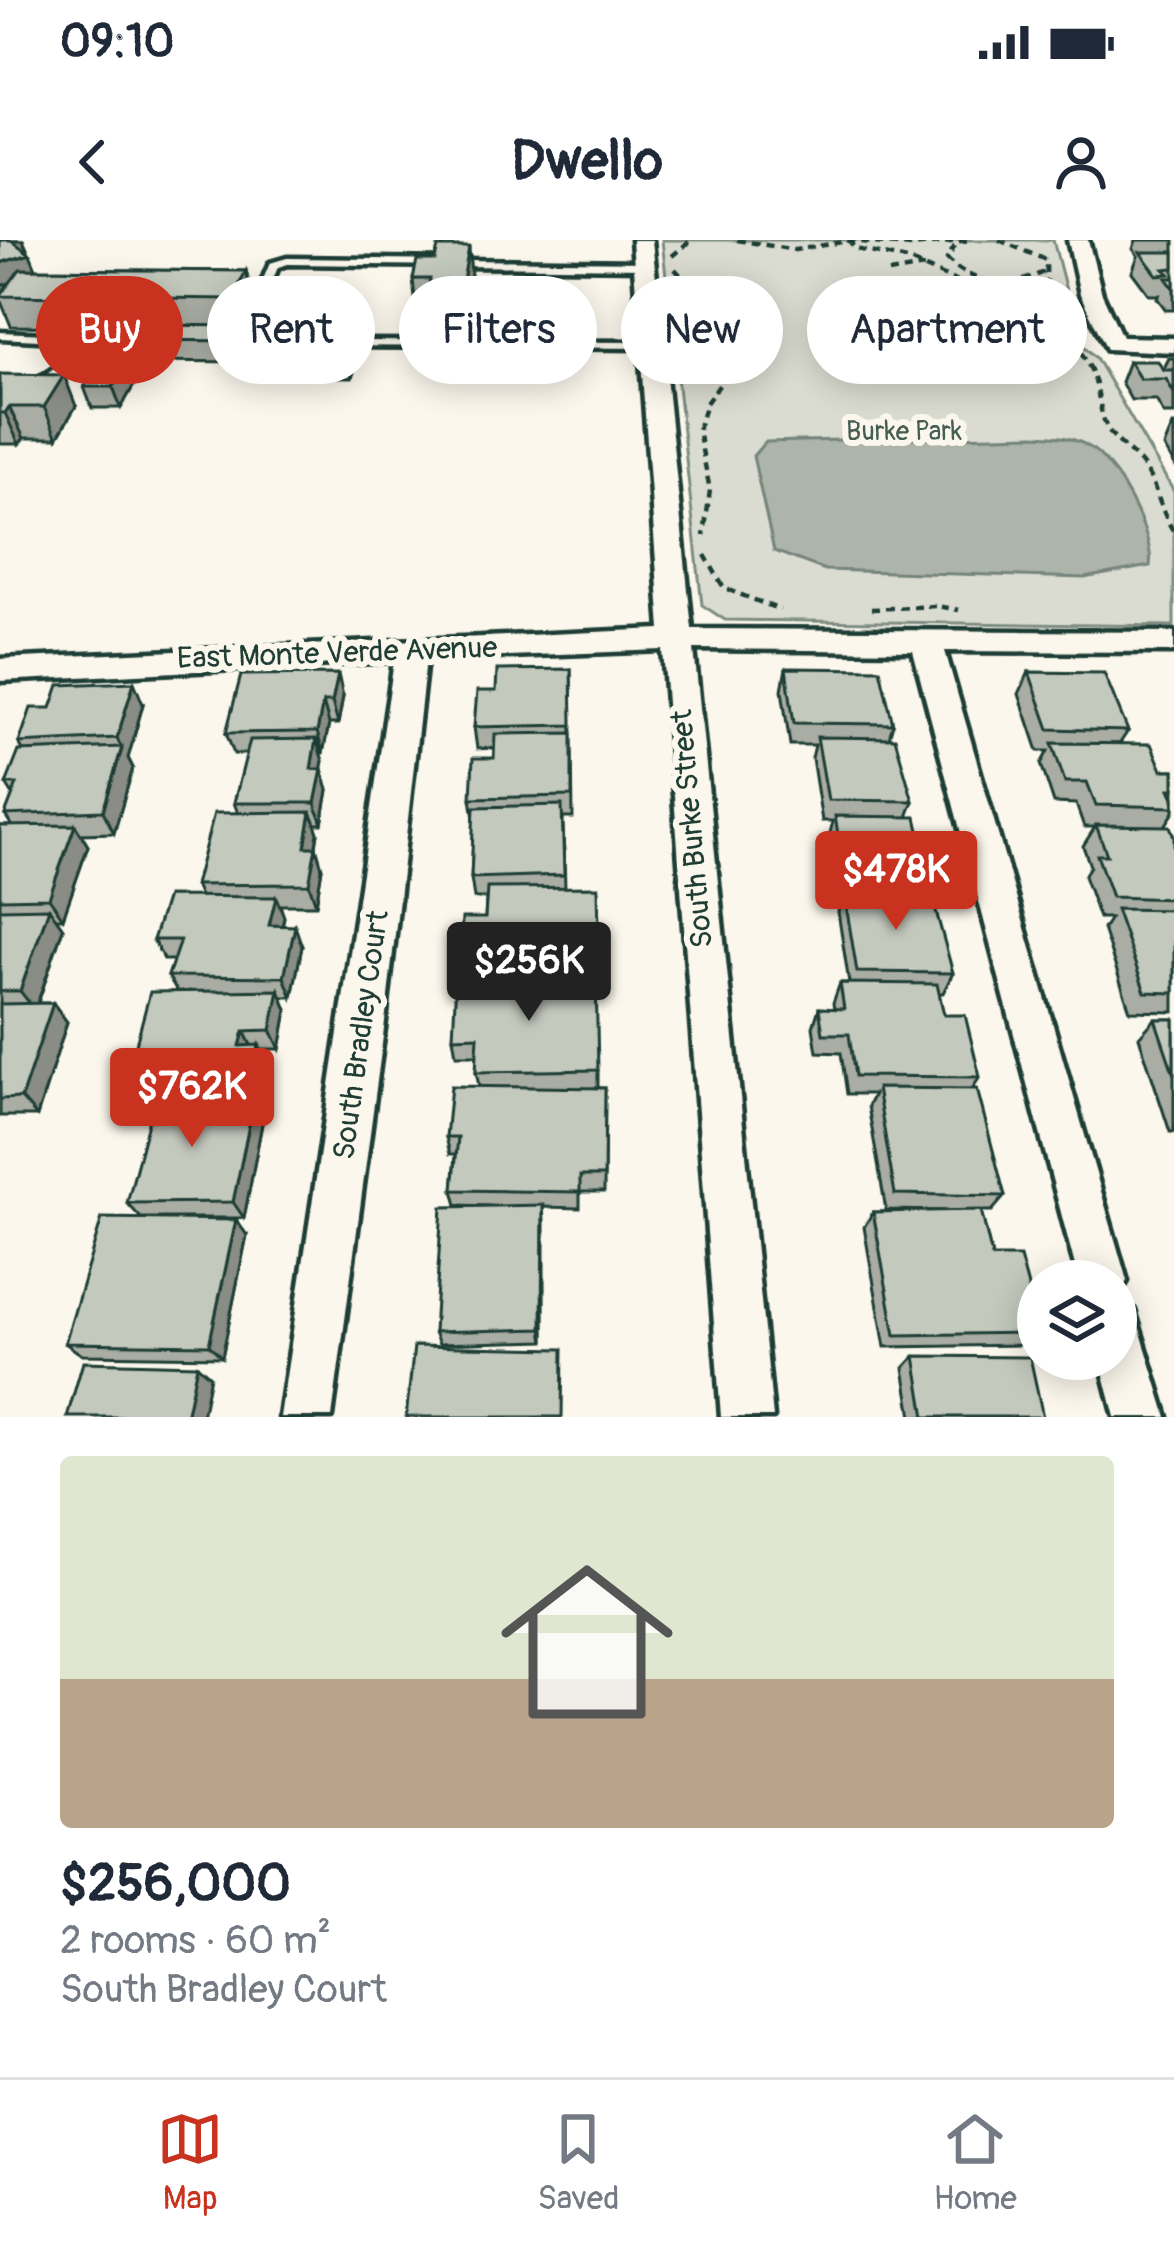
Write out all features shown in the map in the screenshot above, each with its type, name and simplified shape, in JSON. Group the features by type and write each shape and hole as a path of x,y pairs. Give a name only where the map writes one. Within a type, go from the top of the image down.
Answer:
{"street":[{"path":"1078,240 1094,304 1115,344 1174,345"},
{"name":"South Burke Street","path":"654,384 747,1417"},
{"name":"East Monte Verde Avenue","path":"0,670 674,639 1174,642"},
{"path":"926,640 1097,1260"},
{"name":"South Bradley Court","path":"306,1417 411,652"},
{"path":"1131,1380 1141,1417"}],"lane":[{"path":"270,276 274,265 286,261 643,253"},
{"path":"0,335 36,336"},
{"path":"375,344 621,345"},
{"path":"0,390 26,390 40,384"}],"path":[{"path":"737,240 795,250 848,240 911,246 969,241"},
{"path":"848,240 856,249 949,276"},
{"path":"999,240 1043,256"},
{"path":"686,241 676,248 673,264 724,325 734,354 726,376 706,404 698,430 710,490 704,550 716,584 741,599 784,611"},
{"path":"969,241 952,248 947,259 978,279 1025,281 1048,268"},
{"path":"1037,245 1048,276"},
{"path":"889,274 924,266"},
{"path":"1087,362 1101,394 1106,428 1147,471 1158,507 1174,532"},
{"path":"860,610 937,606 959,610"}],"green space":[{"name":"Burke Park","path":"662,240 1053,240 1062,276 807,276 807,384 1087,384 1087,349 1174,492 1174,626 725,620 702,605 678,384 783,384 783,276 666,276"}],"shaded area":[{"path":"1035,435 1077,441 1112,469 1147,537 1150,566 1084,578 825,570 774,551 753,456 765,442"}],"building":[{"path":"0,240 11,240 30,254 0,263"},
{"path":"438,247 469,247 464,276 414,276 417,260 435,260"},
{"path":"1140,252 1174,252 1174,268 1164,269 1169,274 1157,275"},
{"path":"20,269 246,271 244,276 207,276 207,299 183,298 183,276 36,276 36,296 0,296"},
{"path":"183,325 207,326 207,341 183,340"},
{"path":"1129,361 1158,361 1163,370 1174,370 1174,393 1166,379 1140,379"},
{"path":"0,374 36,375 36,384 58,384 44,407 9,407 0,413"},
{"path":"786,668 880,669 893,724 794,723"},
{"path":"571,669 572,725 474,727 477,691 496,691 497,670"},
{"path":"1029,672 1104,673 1128,731 1049,729"},
{"path":"338,674 332,702 323,702 317,732 226,733 241,675"},
{"path":"134,682 117,738 19,743 31,708 51,708 59,685"},
{"path":"572,733 572,796 471,798 473,758 494,758 495,734"},
{"path":"817,737 895,738 913,801 828,800"},
{"path":"316,739 311,769 322,769 315,803 234,803 250,740"},
{"path":"1052,743 1151,744 1162,770 1174,770 1174,789 1170,789 1174,807 1096,805 1087,782 1065,782"},
{"path":"122,747 103,811 5,815 17,784 6,784 19,751"},
{"path":"562,805 564,875 471,878 474,807"},
{"path":"311,812 305,847 316,847 309,884 195,885 214,813"},
{"path":"835,816 916,817 930,880 845,879"},
{"path":"75,825 49,898 0,899 0,826"},
{"path":"1096,825 1170,826 1174,899 1112,897 1097,855 1107,855"},
{"path":"598,887 599,933 571,934 571,967 459,969 462,918 485,918 487,888"},
{"path":"844,892 931,893 953,973 857,972"},
{"path":"167,896 276,897 269,925 295,926 284,977 168,976 180,940 153,940"},
{"path":"49,908 20,991 0,991 0,909"},
{"path":"1116,909 1174,910 1174,993 1145,992"},
{"path":"596,979 598,1070 476,1072 478,1036 453,1037 456,980"},
{"path":"840,983 937,984 944,1015 965,1015 980,1077 855,1076 849,1034 823,1034 819,1008 844,1009"},
{"path":"279,990 271,1030 244,1031 240,1046 259,1045 254,1073 128,1074 150,992"},
{"path":"53,1003 21,1098 0,1099 0,1004"},
{"path":"1155,1019 1174,1019 1174,1075"},
{"path":"451,1086 605,1088 604,1176 580,1176 580,1192 453,1190 458,1137 446,1137"},
{"path":"877,1088 977,1089 1005,1196 895,1194"},
{"path":"155,1096 255,1096 233,1202 127,1203"},
{"path":"543,1205 542,1329 434,1332 442,1207"},
{"path":"981,1210 992,1257 1020,1257 1017,1333 895,1335 873,1212"},
{"path":"102,1218 236,1220 209,1345 65,1343"},
{"path":"414,1346 563,1349 562,1417 406,1417"},
{"path":"915,1356 1017,1357 1017,1380 1035,1380 1043,1417 925,1417"},
{"path":"83,1362 197,1365 186,1417 67,1417"}]}
